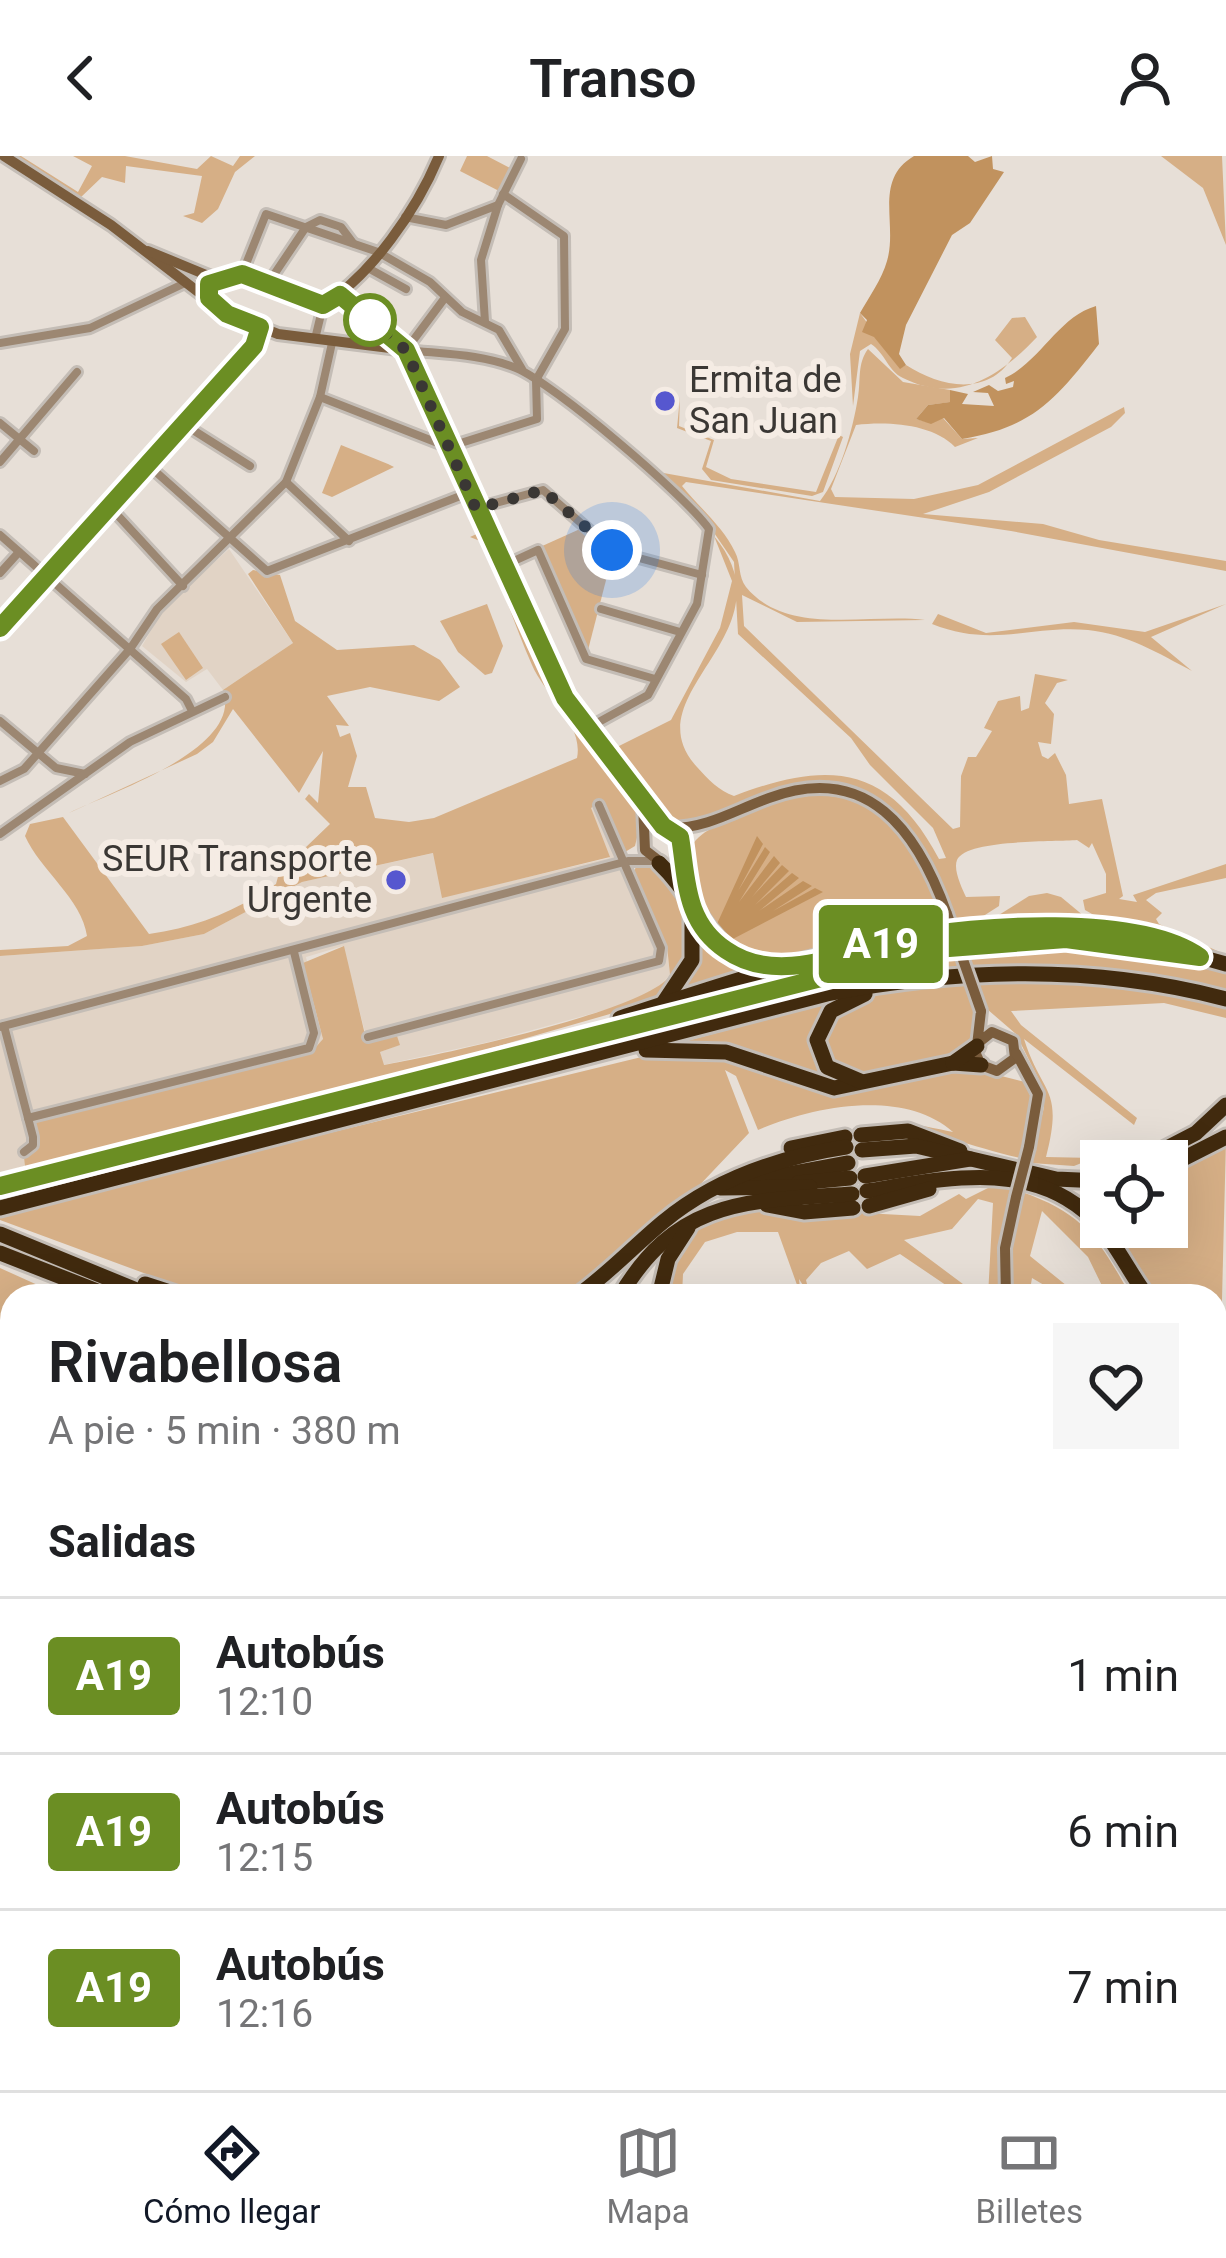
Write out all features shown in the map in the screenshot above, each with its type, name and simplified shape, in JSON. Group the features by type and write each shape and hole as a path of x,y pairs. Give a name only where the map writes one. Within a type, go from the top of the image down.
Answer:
{"highway":[{"path":"661,1005 692,959 680,853"},
{"path":"656,862 728,952 754,964 796,966"},
{"path":"377,1089 796,966 922,936 1014,926 1131,935 1226,964"},
{"path":"0,1186 936,949 1066,939 1200,957"},
{"path":"0,1208 908,979 998,972 1089,976 1226,998"},
{"path":"871,1082 846,1079 827,1067 818,1047 820,1026 839,1005 908,979"},
{"path":"953,1063 978,1044"},
{"path":"604,1053 704,1048 820,1085 871,1082 953,1063 981,1065"},
{"path":"1182,1140 1226,1105"},
{"path":"1188,1156 1226,1137"},
{"path":"630,1284 670,1235 711,1210 857,1172 914,1150 973,1166 1080,1180"},
{"path":"591,1284 665,1220 717,1189 765,1172 973,1166 1080,1171"},
{"path":"857,1172 930,1189 973,1166 1031,1189 1070,1207 1134,1284"},
{"path":"717,1189 857,1172 945,1178"},
{"path":"663,1284 676,1243 711,1210"},
{"path":"617,1284 665,1220"},
{"path":"0,1234 124,1284"},
{"path":"0,1253 78,1284"},
{"path":"25,1264 61,1284"},
{"path":"100,1274 137,1284"}],"street":[{"path":"4,156 227,314 260,327 332,343 513,362"},
{"path":"315,339 323,305 367,267 439,156"},
{"path":"485,322 482,260 498,205 521,159"},
{"path":"320,397 448,447 537,418 536,380 565,329 564,236 503,194"},
{"path":"403,217 446,225 498,205"},
{"path":"242,274 266,214 378,252 430,282 444,299 504,336 513,362 662,483 709,529 697,604 646,698 585,730"},
{"path":"267,285 306,227"},
{"path":"134,245 216,279"},
{"path":"367,267 406,289"},
{"path":"209,298 209,284 242,274 323,305"},
{"path":"0,344 90,328 185,283"},
{"path":"340,295 406,350 502,566 585,730 680,837 680,853"},
{"path":"406,350 444,299"},
{"path":"0,628 250,350 260,327"},
{"path":"0,781 17,775 38,754 130,650 157,609 286,482 320,397 332,343"},
{"path":"0,462 77,372"},
{"path":"0,423 34,451"},
{"path":"183,424 250,466"},
{"path":"147,464 231,541 273,572 468,493"},
{"path":"286,482 349,541"},
{"path":"476,509 543,490 613,551 702,575"},
{"path":"109,506 183,586"},
{"path":"0,535 186,699 192,711"},
{"path":"502,566 538,550 586,659 655,679"},
{"path":"0,573 19,552"},
{"path":"601,609 681,632"},
{"path":"0,834 130,742 225,698"},
{"path":"0,721 63,771 87,774"},
{"path":"625,862 645,840 667,827 710,824 789,791 823,789 860,797 890,814 915,841 981,1011 981,1065 1035,1085"},
{"path":"643,800 645,840 656,862"},
{"path":"368,1037 655,965 661,948 598,805"},
{"path":"24,1152 33,1145 2,1027 625,862 656,862 680,853 710,824"},
{"path":"28,1118 309,1048 314,1033 294,952"},
{"path":"981,1011 1005,1034 1035,1085 1039,1102 1005,1248 1006,1284"},
{"path":"978,1044 992,1032 1005,1034"},
{"path":"1003,1070 1016,1053"}],"shaded area":[{"path":"11,156 21,156 78,192 92,166 73,156 125,156 197,169 211,156 233,166 240,156 255,156 235,172 218,209 202,223 183,216 194,213 202,176 126,166 125,183 102,177 80,198"},
{"path":"467,156 487,156 510,168 520,156 501,192 460,171"},
{"path":"914,156 968,156 975,162 992,156 993,169 1004,172 970,223 952,235 906,325 899,354 906,365 900,369 874,337 862,332 867,320 860,313 887,261 894,177"},
{"path":"1161,156 1222,156 1226,245 1203,188"},
{"path":"1096,306 1099,344 1040,409 1006,428 962,439 944,418 931,424 916,419 928,405 950,402 950,390 968,394 962,404 994,406 988,393 973,392 989,385 998,391 1013,387 1014,381 1006,384 1005,378 1071,320"},
{"path":"860,313 900,368 906,365 948,383 973,383 943,389 923,386 894,371 871,344 860,351 853,406 850,354"},
{"path":"1025,317 1037,337 1006,365 1012,358 995,340 1012,318"},
{"path":"868,349 903,382 950,390 951,402 928,405 916,419 931,423 943,418 962,439 978,438 955,447 935,433 909,426 856,425 831,489 835,497 914,499 978,485 1124,407 1125,413 1111,427 989,492 923,514 1043,524 1099,540 1226,561 1226,571 1011,531 686,482 682,486 730,543 743,583 763,602 806,618 925,620 797,622 742,595 744,626 953,829 960,827 961,776 968,757 976,757 992,731 984,728 998,701 1020,696 1021,711 1029,708 1035,674 1068,680 1057,683 1045,703 1054,714 1051,744 1038,742 1042,756 1048,759 1055,753 1066,775 1069,804 1102,799 1123,896 1119,899 1137,902 1133,895 1226,864 1226,878 1156,893 1146,900 1162,913 1156,919 1159,924 1226,955 1115,927 1085,910 1083,900 1106,893 1106,874 1092,843 1089,848 1077,840 993,845 964,853 956,869 966,897 1000,896 999,906 974,922 832,955 758,960 727,941 689,884 688,854 708,830 776,802 811,796 841,798 868,808 891,825 911,849 942,919 953,917 929,856 888,809 863,793 834,784 802,783 768,791 709,819 673,821 644,797 599,739 602,726 617,747 671,720 720,628 732,581 714,536 734,571 736,603 726,632 682,713 682,740 697,767 734,796 798,777 852,778 898,803 939,859 946,858 933,828 870,765 851,738 738,634 734,562 708,524 658,472 820,501 845,452"},
{"path":"680,397 679,426 714,440 706,467 731,479 816,492 839,435 843,437 823,492 812,496 711,480 702,469 711,441 677,428"},
{"path":"341,445 394,467 332,497 322,493"},
{"path":"580,529 612,557 588,650 540,547"},
{"path":"483,531 555,690 636,797 642,816 635,846 625,852 603,800 591,808 610,857 442,898 433,853 302,882 204,934 142,946 0,956 0,950 68,946 87,936 69,897 25,836 30,824 63,817 149,934 200,922 261,894 276,884 279,873 330,824 305,799 309,794 318,803 323,751 299,793 233,709 213,742 197,754 156,773 214,731 224,711 223,690 293,643 248,574 253,570 280,575 295,621 337,650 414,645 440,660 460,687 439,701 370,687 327,696 349,726 336,725 340,737 350,733 357,756 348,787 366,787 375,818 409,822 434,818 577,758 575,733 532,665 480,541 470,537"},
{"path":"229,549 293,643 223,690 207,669 186,682 142,646 164,608"},
{"path":"487,604 503,646 492,673 485,675 458,652 440,621"},
{"path":"1226,604 1151,637 1192,671 1142,645 1102,632 1067,629 992,635 932,624 938,614 986,633 1074,622 1145,632"},
{"path":"179,632 203,668 186,680 161,644"},
{"path":"603,800 667,946 670,975 656,990 616,1007 493,1041 383,1065 380,1052 399,1045 368,1044 343,946 306,957 323,1040 315,1048 33,1123 36,1151 26,1166 0,1173 0,956 142,946 204,934 302,882 434,853 443,897 609,858 590,807"},
{"path":"757,836 763,844 738,891 765,847 770,852 739,902 774,856 780,863 752,897 782,865 789,871 755,905 792,873 799,878 759,911 803,881 812,886 773,911 815,888 823,892 729,941 716,926"},
{"path":"637,865 668,878 678,890 688,923 681,973 655,1001 308,1101 0,1180 0,1173 25,1166 24,1157 36,1151 33,1120 315,1048 323,1039 303,963 344,946 367,1043 397,1036 400,1045 380,1052 384,1065 538,1030 654,989 670,975 667,946 634,871"},
{"path":"1029,896 1061,897 1096,926 986,923"},
{"path":"698,926 763,968 675,997"},
{"path":"1070,944 1176,957 1226,970 1226,993 1098,970 941,970 148,1164 141,1158 929,955"},
{"path":"1036,981 1159,991 1226,1005 1226,1018 1164,1003 1011,1011 1021,1025 1137,1118 1134,1125 1024,1039 1052,1104 1046,1157 1080,1158 1074,1166 1031,1163 1044,1107 1041,1084 1016,1034 987,1009 976,1012 969,1043 953,1056 863,1077 834,1067 824,1032 834,1015 885,994 954,984"},
{"path":"836,1001 816,1029 839,1080 825,1083 702,1044 679,1043"},
{"path":"658,1053 722,1055 828,1090 962,1066 1025,1082 1035,1109 1020,1158 927,1133 868,1130 899,1123 953,1132 933,1118 884,1106 831,1108 758,1130 736,1076 725,1070 749,1133 694,1191 580,1284 173,1284 0,1220 0,1213"},
{"path":"1226,1140 1222,1284 1145,1284 1120,1248 1188,1248 1188,1159"},
{"path":"992,1186 1012,1189 998,1253 1001,1284 989,1284 993,1203 978,1199 952,1229 904,1240 963,1284 944,1284 900,1254 867,1269 849,1251 821,1263 807,1284 799,1279 797,1284 778,1232 737,1232 705,1242 683,1274 683,1284 667,1284 684,1239 705,1221 752,1207 920,1216 959,1194 966,1199"},
{"path":"1022,1192 1076,1220 1080,1248 1101,1248 1124,1284 1101,1284 1088,1257 1042,1211 1030,1256 1065,1284 1042,1284 1032,1278 1031,1284 1011,1284 1010,1254"},
{"path":"0,1268 35,1284 0,1284"}],"bus line":[{"name":"A19","path":"0,628 254,346 260,327 227,314 209,298 209,284 242,274 272,290 323,305 340,295 406,350 565,698 578,721 663,826 680,837 684,890 716,943 754,964 777,967 944,932 1051,927 1131,935 1189,949 1200,957 1110,941 1066,939 936,949 0,1186"}],"place":[{"name":"Ermita de San Juan","path":"665,401"},
{"name":"SEUR Transporte Urgente","path":"396,880"}],"route":[{"path":"370,320 406,350 476,509 543,490 612,550"}]}
